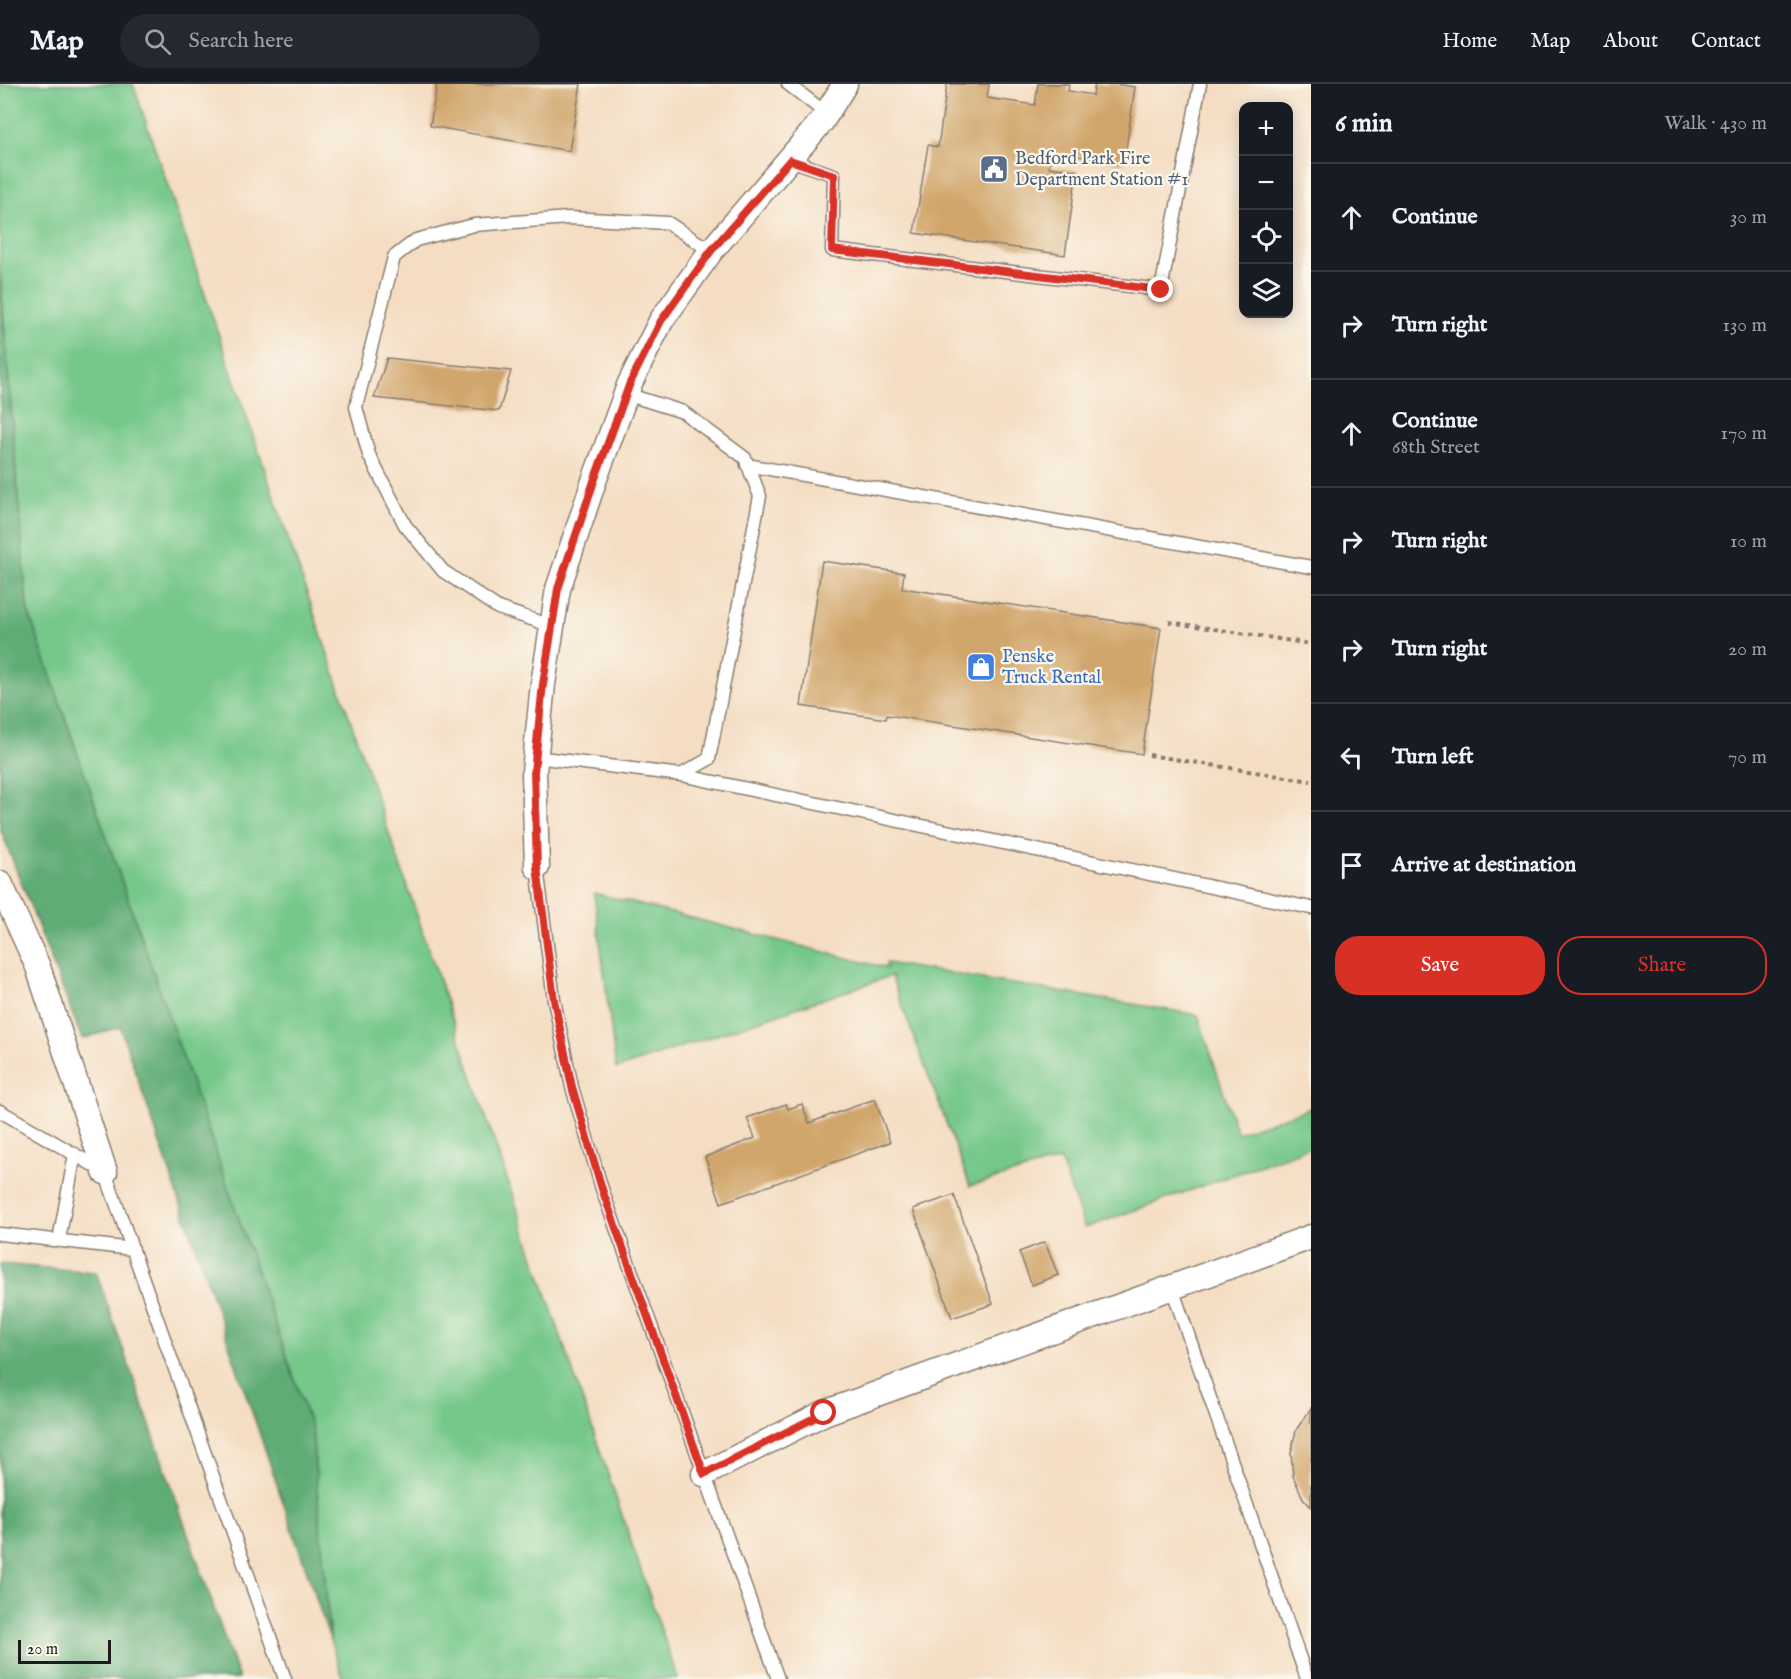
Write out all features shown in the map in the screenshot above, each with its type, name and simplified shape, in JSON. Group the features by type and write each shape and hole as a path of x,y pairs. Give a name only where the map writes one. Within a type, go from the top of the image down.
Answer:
{"street":[{"path":"537,867 535,757 543,684 558,589 626,394 661,321 711,251 827,114 845,84"},
{"path":"0,883 38,967 105,1172"},
{"path":"704,1474 824,1413 1311,1238"}],"lane":[{"path":"788,84 827,114"},
{"path":"790,160 834,175 832,250 1161,290 1200,84"},
{"path":"552,626 498,608 443,571 405,525 369,455 357,407 394,257 416,240 474,225 569,218 668,223 711,251"},
{"path":"626,394 683,412 745,458 760,496 709,759 681,775"},
{"path":"747,465 1311,567"},
{"path":"535,757 681,775 1311,908"},
{"path":"537,867 554,1000 572,1087 602,1189 778,1679"},
{"path":"0,1111 105,1172 285,1679"},
{"path":"59,1240 75,1154"},
{"path":"0,1234 133,1249"},
{"path":"1172,1287 1307,1679"}],"path":[{"path":"1169,622 1311,644"},
{"path":"1149,755 1311,781"}],"green space":[{"path":"0,84 133,84 678,1679 343,1679 330,1639 312,1430 27,608 0,272"},
{"path":"0,272 27,608 312,1430 330,1639 120,1027 82,1039 0,828"},
{"path":"594,893 887,968 886,963 1198,1015 1237,1133 1311,1108 1311,1147 1085,1228 1060,1160 970,1186 891,976 616,1069"},
{"path":"0,1264 96,1272 239,1679 0,1679"}],"building":[{"path":"437,84 581,84 569,151 430,126"},
{"name":"Bedford Park Fire Department Station #1","path":"947,84 989,84 987,98 1035,105 1038,84 1069,84 1068,91 1093,95 1095,84 1135,87 1124,163 1051,152 1049,167 1077,171 1065,255 914,233 928,145 938,147"},
{"path":"387,358 511,371 499,411 374,398"},
{"name":"Penske Truck Rental","path":"822,561 904,573 902,588 1161,628 1142,754 887,715 886,719 801,706"},
{"path":"875,1099 890,1142 721,1203 705,1157 755,1138 747,1118 786,1104 788,1109 802,1104 809,1123"},
{"path":"954,1195 993,1304 952,1318 913,1209"},
{"path":"1045,1242 1058,1275 1032,1285 1019,1252"},
{"path":"1311,1408 1311,1507 1303,1498 1293,1476 1291,1453 1296,1430"}],"place":[{"name":"Bedford Park Fire Department Station #1","path":"994,169"},
{"name":"Penske Truck Rental","path":"981,667"}],"route":[{"path":"824,1413 704,1474 602,1189 572,1087 554,1000 537,867 534,772 543,684 558,589 630,383 661,321 711,251 790,160 834,175 832,250 1161,290"}]}
